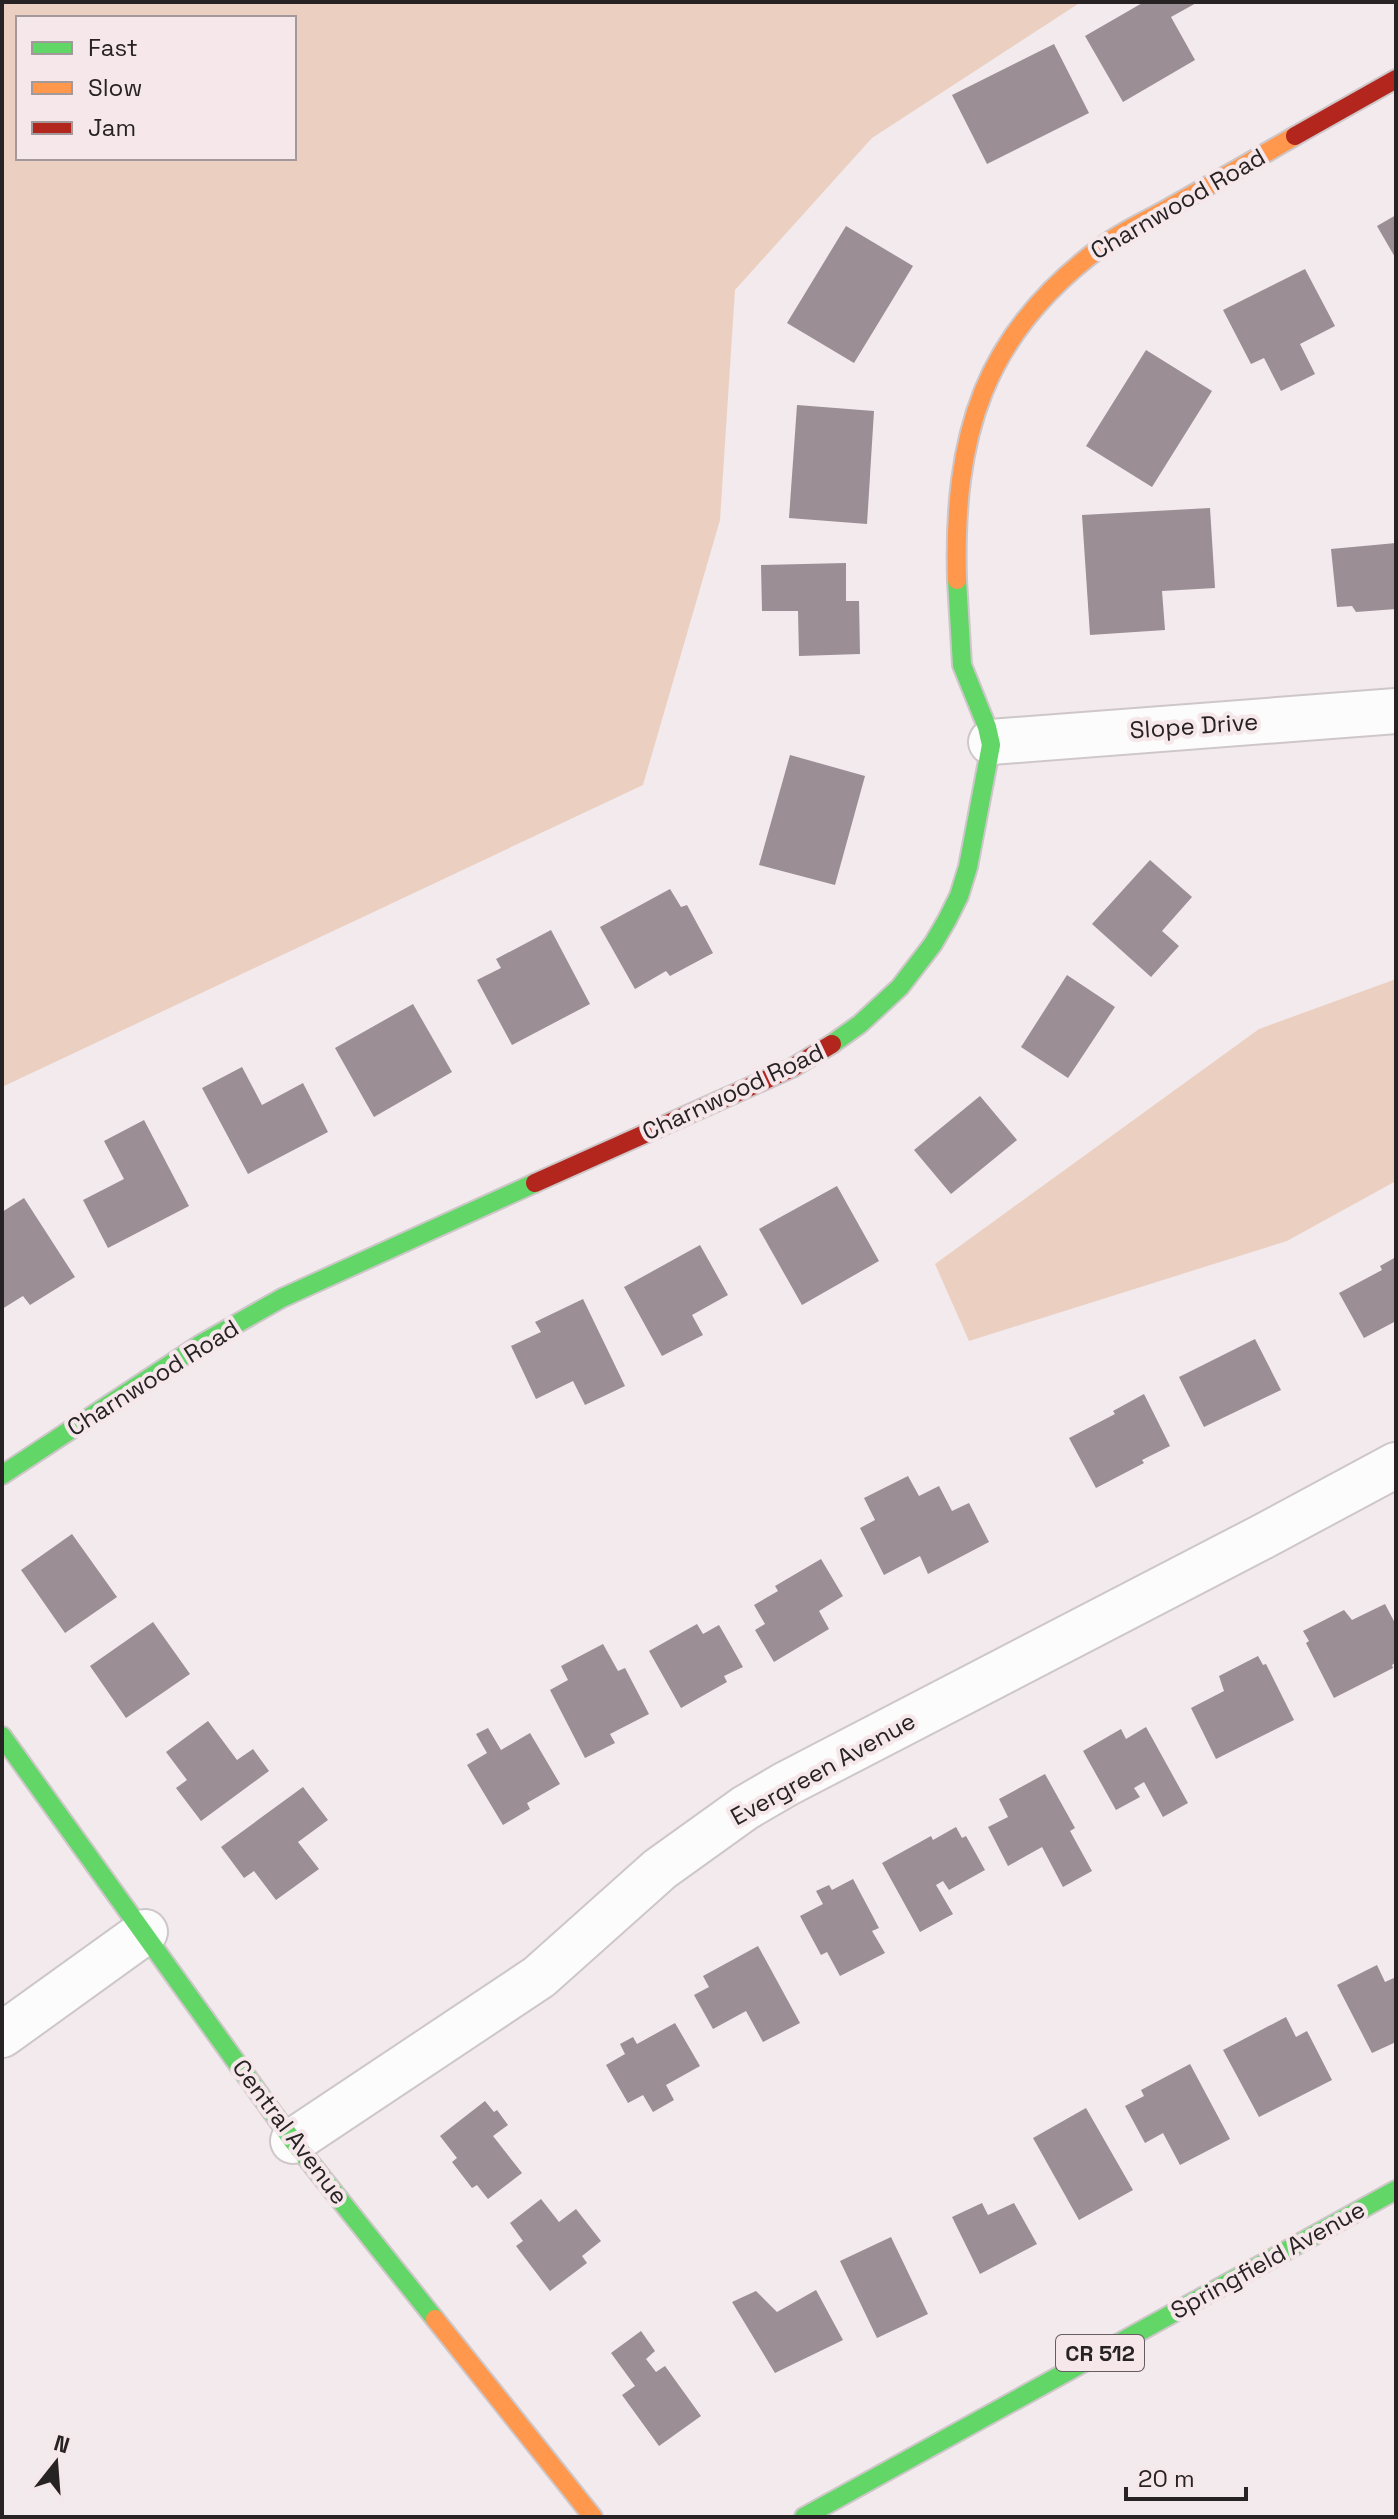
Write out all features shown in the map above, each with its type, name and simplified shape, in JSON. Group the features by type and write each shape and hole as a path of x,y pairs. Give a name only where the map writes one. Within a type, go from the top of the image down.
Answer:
{"street":[{"name":"Charnwood Road","path":"2,1475 201,1344 282,1298 792,1068 831,1047 878,1011 936,942 962,890 978,820 991,742 962,666 954,513 957,478 975,409 1006,345 1050,289 1105,244 1396,79"},
{"name":"Slope Drive","path":"991,742 1396,711"},
{"name":"Evergreen Avenue","path":"293,2141 539,1977 660,1869 745,1808 1396,1465"},
{"name":"Central Avenue","path":"2,1736 293,2141 593,2517"},
{"path":"2,2035 145,1932"},
{"name":"Springfield Avenue","path":"804,2517 1396,2190"}],"shaded area":[{"path":"2,2 1081,2 872,138 735,290 720,520 643,785 2,1087"},
{"path":"1396,979 1396,1181 1287,1241 969,1341 935,1264 1259,1029"}],"building":[{"path":"1144,2 1198,2 1171,17 1195,60 1123,102 1085,36"},
{"path":"1054,44 1089,113 987,164 952,95"},
{"path":"1396,215 1396,259 1377,226"},
{"path":"846,226 913,266 854,363 787,323"},
{"path":"1305,269 1335,326 1300,344 1315,374 1281,391 1264,358 1251,364 1223,310"},
{"path":"1146,350 1212,391 1152,487 1086,446"},
{"path":"797,405 874,411 867,524 789,518"},
{"path":"1210,508 1215,588 1162,591 1165,630 1090,635 1082,515"},
{"path":"1396,543 1396,609 1356,612 1352,606 1337,607 1331,549"},
{"path":"846,563 846,601 859,601 860,654 799,656 798,611 762,611 761,565"},
{"path":"790,755 865,776 835,885 759,865"},
{"path":"1150,860 1192,897 1162,931 1179,946 1151,977 1092,924"},
{"path":"670,889 681,907 687,905 713,953 670,976 666,971 635,989 600,927"},
{"path":"551,930 590,1004 512,1045 477,980 501,968 496,959"},
{"path":"1067,975 1115,1007 1068,1078 1021,1047"},
{"path":"413,1004 452,1072 374,1117 335,1048"},
{"path":"242,1067 262,1105 303,1083 328,1132 248,1174 202,1088"},
{"path":"980,1096 1017,1140 951,1194 914,1150"},
{"path":"144,1120 189,1206 108,1248 83,1200 124,1179 104,1141"},
{"path":"837,1186 879,1261 802,1305 759,1229"},
{"path":"24,1198 75,1277 30,1305 23,1296 2,1309 2,1212"},
{"path":"700,1245 728,1295 692,1315 703,1335 662,1356 624,1287"},
{"path":"1396,1257 1396,1321 1364,1338 1339,1293 1382,1270 1380,1266"},
{"path":"583,1299 625,1386 585,1405 573,1381 536,1399 511,1346 541,1332 535,1322"},
{"path":"1255,1339 1281,1390 1204,1427 1179,1377"},
{"path":"1144,1394 1170,1446 1096,1488 1069,1438 1115,1414 1113,1411"},
{"path":"908,1476 919,1496 939,1486 952,1511 969,1503 989,1542 928,1574 920,1556 884,1575 860,1528 875,1520 864,1498"},
{"path":"72,1534 117,1597 65,1633 21,1570"},
{"path":"821,1559 843,1596 819,1611 829,1629 774,1662 755,1630 765,1624 754,1605 778,1591 775,1586"},
{"path":"1385,1604 1396,1625 1396,1662 1393,1668 1334,1698 1303,1631 1344,1610 1352,1620"},
{"path":"153,1622 190,1674 126,1718 90,1666"},
{"path":"697,1624 703,1634 719,1625 743,1667 724,1676 727,1682 681,1708 649,1651"},
{"path":"603,1644 618,1671 625,1668 649,1714 610,1734 615,1743 585,1758 550,1690 568,1680 561,1666"},
{"path":"1258,1656 1263,1665 1266,1664 1294,1720 1216,1759 1191,1708 1224,1691 1219,1676"},
{"path":"208,1721 237,1760 253,1749 269,1771 201,1821 176,1788 187,1780 166,1752"},
{"path":"1146,1727 1188,1803 1163,1817 1144,1782 1134,1788 1140,1797 1116,1810 1083,1751 1121,1729 1126,1739"},
{"path":"488,1728 501,1750 530,1733 560,1784 527,1803 530,1809 503,1825 467,1765 487,1753 476,1734"},
{"path":"1045,1774 1075,1828 1070,1831 1092,1871 1063,1887 1042,1847 1008,1866 988,1827 1008,1817 999,1799"},
{"path":"303,1787 328,1820 298,1842 319,1869 276,1900 254,1871 244,1878 221,1847"},
{"path":"956,1827 962,1838 966,1836 985,1870 949,1890 943,1881 936,1885 953,1914 920,1932 882,1863 931,1836 933,1840"},
{"path":"853,1879 879,1928 872,1931 885,1953 840,1976 827,1952 821,1955 800,1916 823,1904 816,1891 829,1885 832,1890"},
{"path":"758,1946 800,2023 763,2042 746,2011 713,2029 694,1995 709,1987 703,1976"},
{"path":"1377,1965 1385,1982 1396,1977 1396,2042 1372,2053 1337,1985"},
{"path":"1286,2017 1296,2037 1307,2031 1332,2080 1259,2117 1223,2050"},
{"path":"675,2023 700,2066 666,2085 674,2100 653,2112 643,2095 628,2103 606,2065 625,2054 620,2044 633,2037 637,2044"},
{"path":"1190,2064 1230,2139 1180,2165 1163,2133 1145,2143 1125,2106 1144,2096 1141,2090"},
{"path":"485,2101 494,2112 497,2110 508,2125 493,2136 522,2173 488,2199 477,2185 472,2188 452,2162 457,2158 440,2136"},
{"path":"1086,2108 1133,2190 1079,2220 1033,2138"},
{"path":"541,2199 559,2222 576,2209 601,2241 582,2256 587,2263 550,2291 516,2246 523,2241 510,2223"},
{"path":"982,2203 988,2215 1014,2203 1037,2244 980,2274 952,2217"},
{"path":"891,2237 928,2314 877,2338 840,2261"},
{"path":"816,2290 843,2340 775,2373 732,2302 756,2291 777,2312"},
{"path":"641,2331 655,2351 646,2359 656,2372 665,2366 701,2416 659,2446 622,2395 635,2386 611,2353"}],"traffic: fast":[{"path":"832,1044 860,1024 900,987 947,920 968,867 991,745 962,665 957,580"},
{"path":"2,1475 201,1344 282,1298 535,1183"},
{"path":"2,1736 293,2141 435,2319"},
{"path":"804,2517 1396,2190"}],"traffic: slow":[{"path":"957,580 961,479 970,434 983,392 1003,352 1029,315 1062,279 1111,240 1295,136"},
{"path":"435,2319 593,2517"}],"traffic: jam":[{"path":"1295,136 1396,79"},
{"path":"535,1183 792,1068 832,1044"}]}
